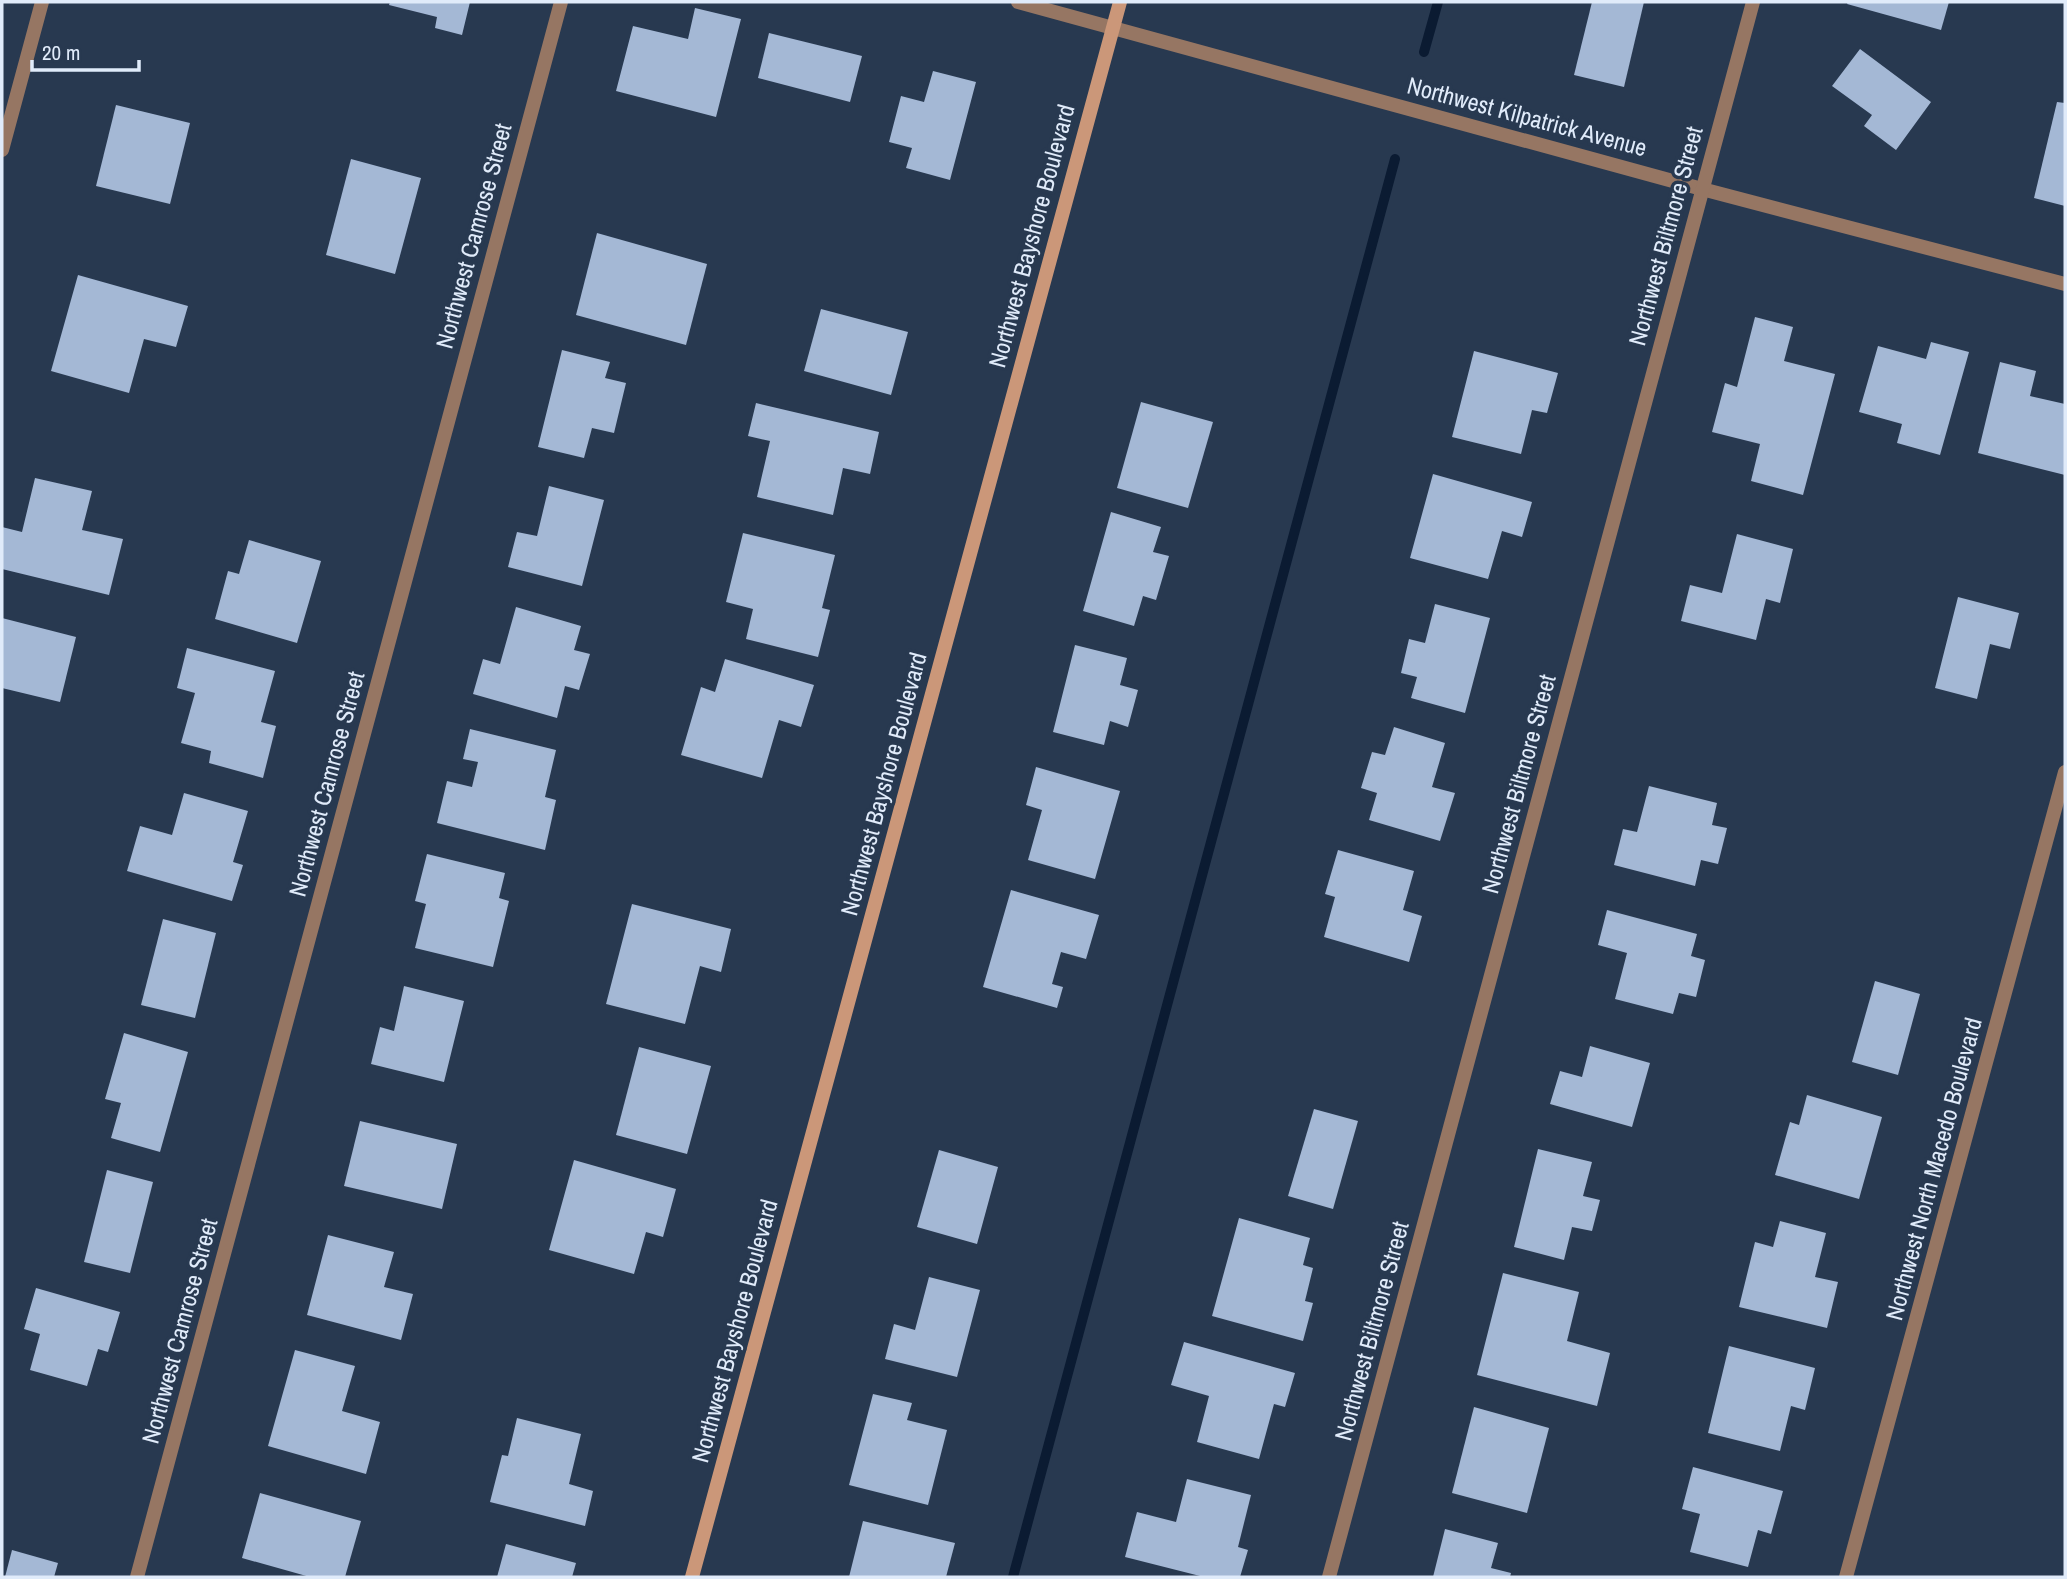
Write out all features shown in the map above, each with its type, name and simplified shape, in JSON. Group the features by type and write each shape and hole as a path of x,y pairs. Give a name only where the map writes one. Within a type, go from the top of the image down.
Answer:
{"main road":[{"name":"Northwest Bayshore Boulevard","path":"692,1577 1120,2"}],"street":[{"path":"2,150 42,2"},
{"name":"Northwest Camrose Street","path":"137,1577 561,2"},
{"name":"Northwest Kilpatrick Avenue","path":"1018,2 1702,189 2065,284"},
{"name":"Northwest Biltmore Street","path":"1329,1577 1753,2"},
{"name":"Northwest North Macedo Boulevard","path":"1846,1577 2065,772"}],"building":[{"path":"390,2 470,2 462,35 435,28 437,17 389,5"},
{"path":"1592,2 1644,2 1624,87 1574,75"},
{"path":"1949,2 1941,30 1847,4"},
{"path":"695,8 741,19 716,117 616,91 633,26 688,39"},
{"path":"769,33 862,56 850,102 758,78"},
{"path":"1860,49 1931,102 1896,150 1864,126 1872,115 1832,86"},
{"path":"933,71 976,82 950,180 906,168 912,148 889,142 901,96 924,102"},
{"path":"2057,102 2065,103 2065,206 2034,198"},
{"path":"116,105 190,123 170,204 96,186"},
{"path":"351,159 421,178 395,274 326,255"},
{"path":"597,233 707,264 686,345 576,315"},
{"path":"78,275 188,306 176,347 144,339 129,393 51,371"},
{"path":"821,309 908,332 891,395 804,371"},
{"path":"1755,317 1793,327 1784,361 1835,374 1803,495 1751,481 1760,444 1712,432 1725,383 1737,387"},
{"path":"1931,342 1969,352 1940,455 1897,443 1902,424 1859,412 1878,346 1926,359"},
{"path":"562,350 610,362 605,378 626,383 614,433 592,428 584,458 538,447"},
{"path":"1474,351 1558,373 1547,413 1532,410 1521,454 1452,437"},
{"path":"2000,362 2036,371 2030,396 2065,404 2065,475 1978,453"},
{"path":"1141,402 1213,422 1188,508 1117,488"},
{"path":"756,403 879,432 870,474 843,468 833,515 757,497 770,441 748,436"},
{"path":"1433,474 1532,502 1522,537 1502,531 1488,579 1410,558"},
{"path":"35,478 92,491 82,530 123,539 109,595 2,569 2,527 22,532"},
{"path":"549,486 604,500 582,586 508,567 517,532 537,536"},
{"path":"1111,512 1161,527 1153,552 1169,556 1156,600 1143,596 1134,626 1083,611"},
{"path":"743,533 835,555 822,608 830,610 818,657 746,639 753,609 726,602"},
{"path":"1737,534 1793,549 1780,603 1766,599 1756,640 1681,621 1690,585 1722,593"},
{"path":"249,540 321,561 297,643 215,619 228,571 239,574"},
{"path":"1958,597 2019,613 2010,649 1990,644 1977,699 1935,688"},
{"path":"1435,604 1490,618 1465,713 1411,698 1417,677 1401,673 1409,639 1425,643"},
{"path":"516,607 581,626 574,650 590,654 579,690 565,686 557,718 473,694 483,659 500,664"},
{"path":"2,618 76,637 60,702 2,688"},
{"path":"1075,645 1127,658 1120,685 1138,690 1128,727 1110,721 1104,745 1053,732"},
{"path":"187,648 275,671 261,722 276,726 263,778 209,763 211,751 181,743 195,693 177,688"},
{"path":"725,659 814,685 801,727 779,720 762,778 681,755 701,687 715,692"},
{"path":"1394,727 1445,743 1432,787 1455,793 1440,841 1369,820 1377,793 1361,788 1372,752 1385,755"},
{"path":"470,729 556,750 545,797 556,800 545,850 437,823 447,781 472,787 478,762 463,759"},
{"path":"1036,767 1120,791 1095,879 1028,860 1042,810 1026,805"},
{"path":"1649,786 1717,803 1712,825 1727,828 1718,864 1701,860 1695,886 1614,865 1623,829 1637,832"},
{"path":"184,793 248,811 233,862 243,865 232,901 127,871 140,826 172,835"},
{"path":"1338,850 1414,871 1403,910 1422,916 1409,962 1324,937 1335,897 1325,894"},
{"path":"427,854 505,873 499,898 509,901 493,967 415,948 426,904 415,901"},
{"path":"1011,890 1099,915 1086,959 1061,952 1052,984 1063,987 1057,1008 983,987"},
{"path":"632,904 731,929 721,972 700,966 685,1024 606,1004"},
{"path":"1607,910 1697,934 1691,956 1705,960 1696,997 1679,993 1673,1014 1615,999 1627,953 1598,945"},
{"path":"163,919 216,933 195,1018 141,1005"},
{"path":"1875,981 1920,994 1898,1075 1852,1062"},
{"path":"404,986 464,1001 444,1082 371,1064 380,1027 394,1031"},
{"path":"124,1033 188,1052 160,1152 111,1138 121,1103 105,1099"},
{"path":"1590,1046 1650,1063 1632,1127 1550,1104 1560,1071 1582,1077"},
{"path":"639,1047 711,1066 687,1154 616,1135"},
{"path":"1807,1095 1882,1117 1859,1199 1775,1175 1790,1122 1799,1125"},
{"path":"1314,1109 1358,1121 1333,1209 1288,1196"},
{"path":"360,1121 457,1144 442,1209 344,1186"},
{"path":"1538,1149 1592,1162 1583,1196 1600,1200 1592,1231 1572,1227 1564,1260 1514,1247"},
{"path":"939,1150 998,1167 977,1244 917,1227"},
{"path":"574,1160 676,1189 663,1237 646,1232 634,1274 549,1250"},
{"path":"107,1170 153,1182 130,1273 84,1262"},
{"path":"1239,1218 1310,1238 1303,1265 1313,1268 1305,1301 1313,1303 1303,1341 1212,1316"},
{"path":"1780,1221 1826,1233 1815,1277 1838,1282 1827,1328 1739,1307 1755,1242 1773,1247"},
{"path":"328,1235 394,1252 384,1287 413,1294 401,1340 307,1315"},
{"path":"1503,1273 1579,1292 1567,1341 1610,1353 1597,1406 1477,1375"},
{"path":"929,1277 980,1290 957,1377 885,1359 894,1324 915,1330"},
{"path":"36,1288 120,1312 108,1352 98,1349 87,1386 30,1370 40,1334 24,1329"},
{"path":"1184,1342 1295,1373 1285,1407 1274,1404 1259,1459 1197,1442 1209,1396 1171,1385"},
{"path":"1729,1346 1815,1368 1805,1410 1791,1406 1780,1451 1708,1433"},
{"path":"295,1350 355,1366 342,1411 380,1422 366,1474 268,1446"},
{"path":"873,1394 912,1403 907,1420 947,1430 928,1505 849,1485"},
{"path":"1474,1407 1549,1428 1527,1513 1452,1493"},
{"path":"517,1418 581,1434 569,1484 593,1491 585,1526 490,1502 502,1455 508,1456"},
{"path":"1693,1467 1783,1491 1771,1534 1758,1530 1748,1567 1690,1552 1700,1514 1682,1509"},
{"path":"1187,1479 1251,1495 1238,1547 1248,1550 1240,1577 1204,1577 1125,1557 1137,1512 1176,1522"},
{"path":"260,1493 361,1521 345,1577 310,1577 242,1558"},
{"path":"863,1521 955,1543 946,1577 849,1577"},
{"path":"1445,1529 1498,1543 1491,1568 1511,1573 1510,1577 1433,1577"},
{"path":"506,1544 576,1563 572,1577 497,1577"},
{"path":"12,1550 58,1563 54,1577 5,1577"}],"waterway":[{"path":"1424,52 1438,2"},
{"path":"1013,1577 1395,159"}]}
